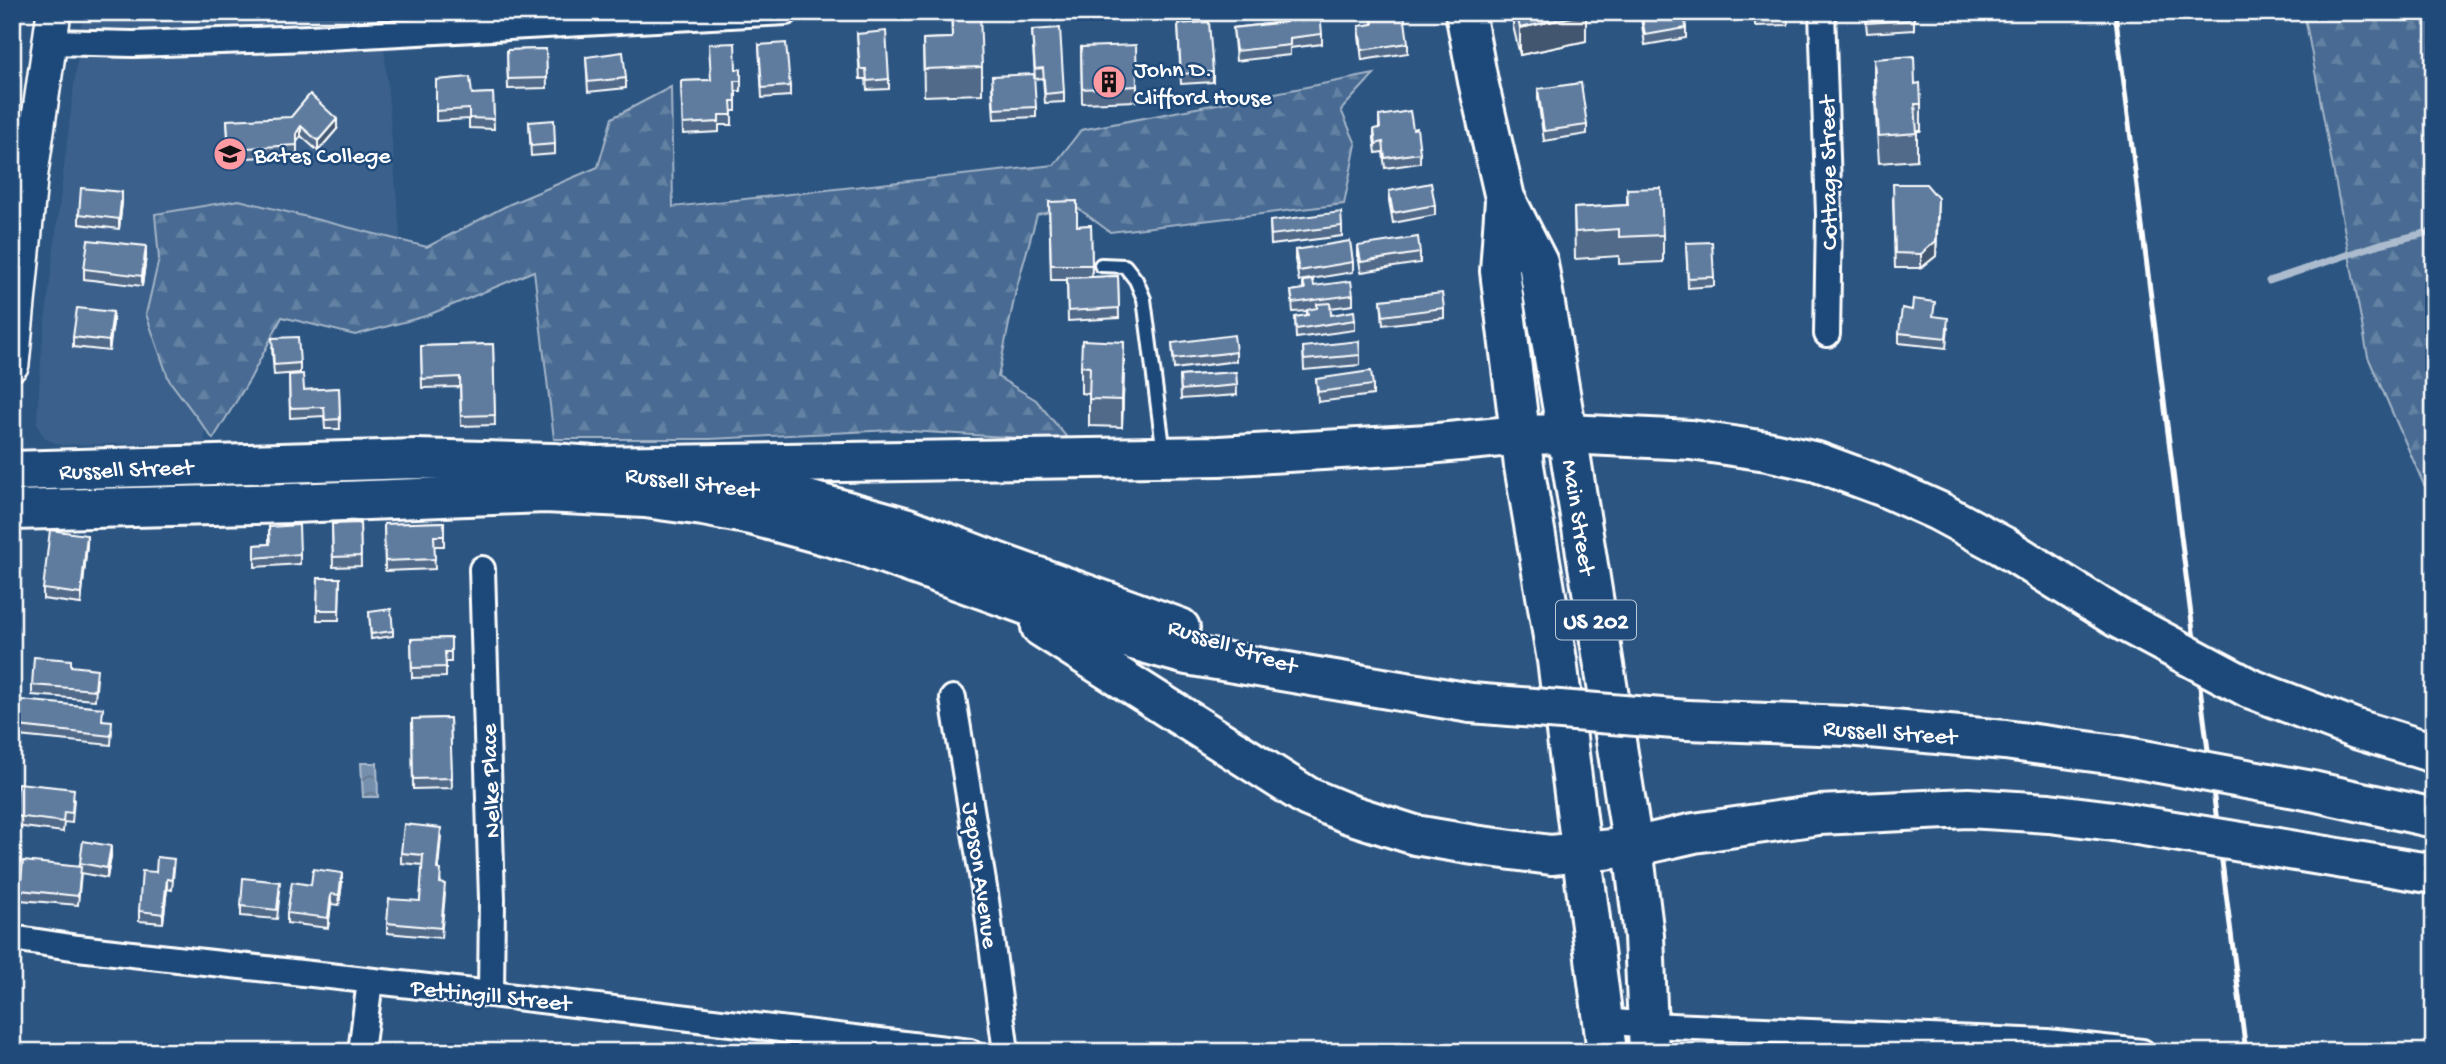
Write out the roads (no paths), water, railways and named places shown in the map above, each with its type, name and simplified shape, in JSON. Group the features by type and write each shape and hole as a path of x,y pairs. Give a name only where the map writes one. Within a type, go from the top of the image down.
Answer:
{"main road":[{"name":"Main Street","path":"1465,12 1505,198 1538,263 1633,847 1644,936 1648,1038"},
{"path":"12,363 30,180 53,27"},
{"name":"Main Street","path":"1505,198 1500,271 1521,435 1557,660 1605,1036"},
{"path":"552,463 593,466 1165,457 1324,451 1521,435 1567,434 1690,440 1767,451 1817,462 1882,486 1938,511 2003,546 2116,617 2249,688 2356,729 2434,753"},
{"name":"Russell Street","path":"12,471 416,459 552,463 779,492 908,528 1121,608 1341,681"},
{"name":"Russell Street","path":"12,510 293,503 425,496 588,494 668,501 751,515 857,544 1093,629 1187,655 1471,703 1687,720 1847,726 2005,740 2116,755 2312,791 2434,818"},
{"path":"927,570 1060,637 1296,789 1338,810 1415,835 1551,855 1633,847 1694,833 1819,815 1968,808 2049,813 2113,821 2434,874"}],"street":[{"path":"53,27 133,44 309,38 553,18 786,12"},
{"name":"Cottage Street","path":"1822,12 1829,215 1827,334"},
{"name":"Nelke Place","path":"482,569 492,898 491,993"},
{"name":"Jepson Avenue","path":"953,698 986,900 1006,1052"},
{"name":"Pettingill Street","path":"12,938 78,948 491,993 970,1052"},
{"path":"361,1052 370,981"},
{"path":"1605,1036 2047,1042 2142,1052"}],"lane":[{"path":"1101,265 1125,266 1136,280 1144,299 1165,457"}],"water":[{"path":"361,763 377,763 378,797 363,797"}],"waterway":[{"path":"2269,281 2380,244 2434,231"}],"railway":[{"path":"2115,12 2246,1052"}],"place":[{"name":"John D. Clifford House","path":"1109,82"},
{"name":"Bates College","path":"230,154"}]}
